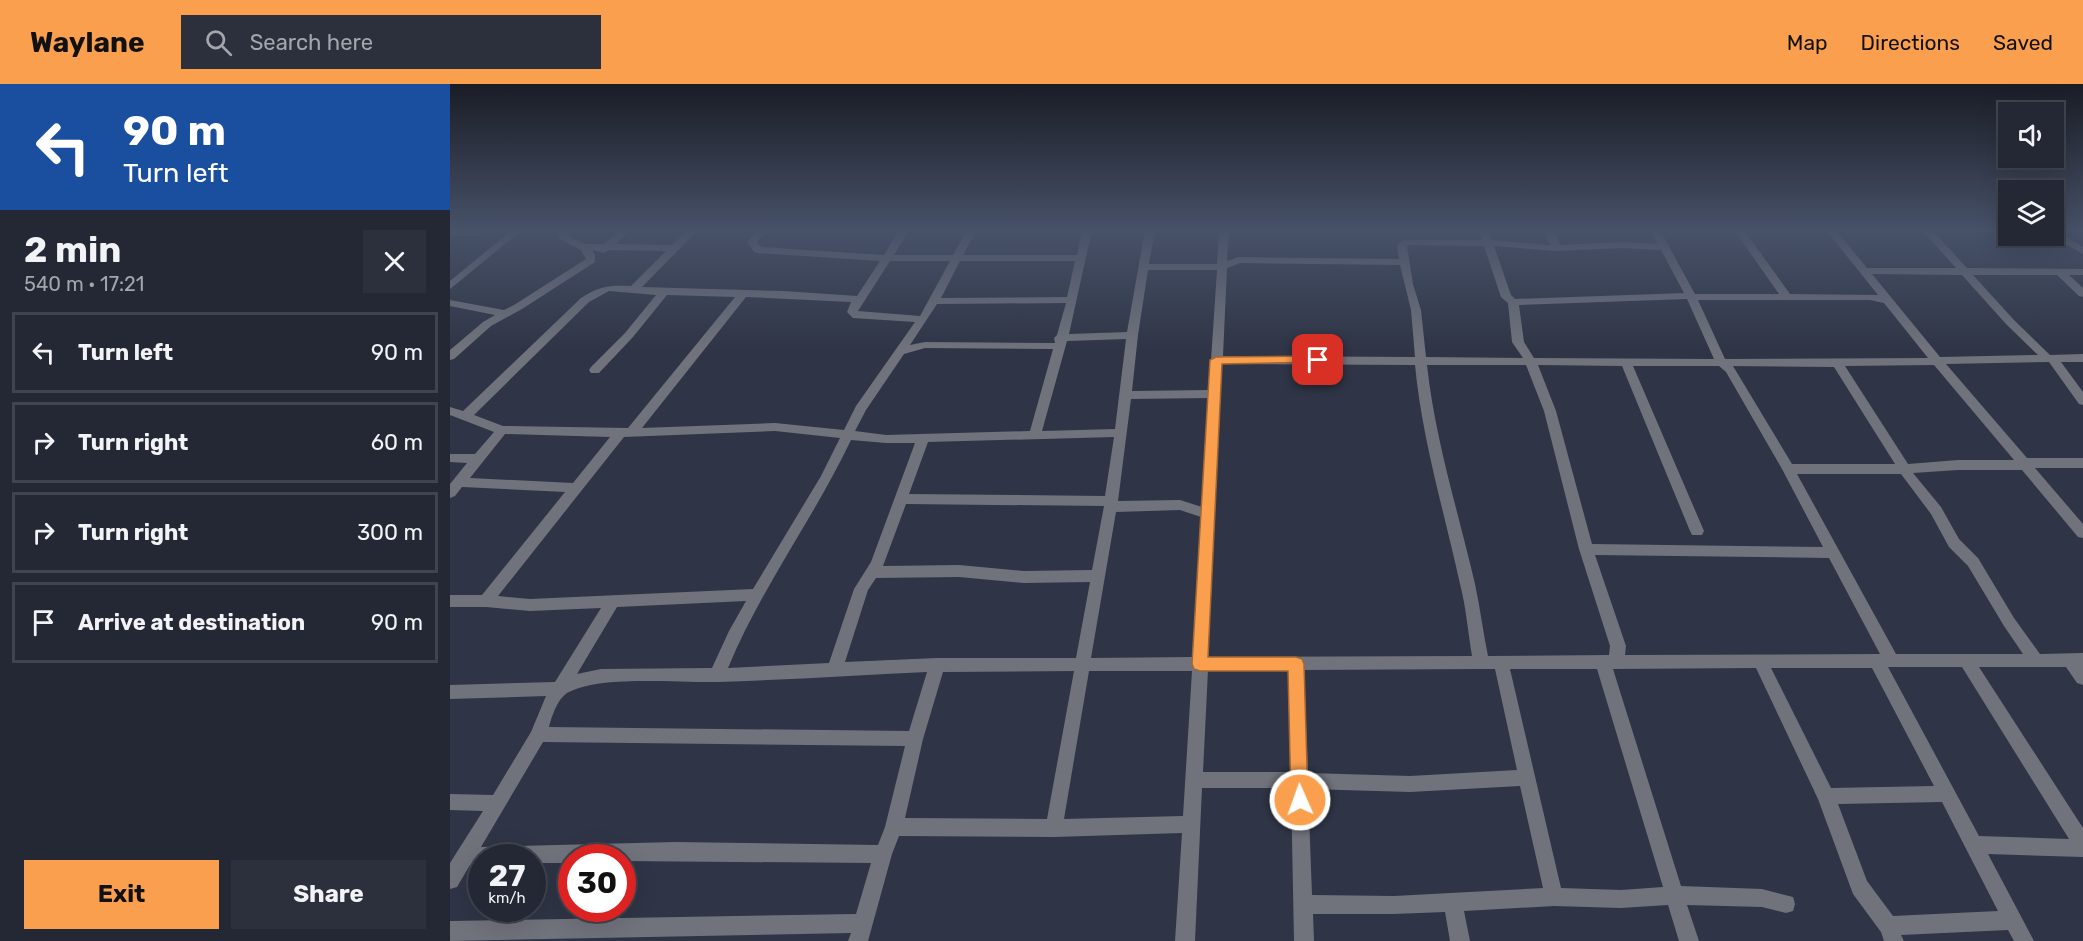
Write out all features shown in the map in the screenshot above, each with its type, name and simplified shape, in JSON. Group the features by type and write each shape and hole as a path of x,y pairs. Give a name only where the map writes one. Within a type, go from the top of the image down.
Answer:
{"street":[{"path":"450,286 469,270"},
{"path":"450,356 487,324 577,270"},
{"path":"634,289 652,270"},
{"path":"880,270 852,309 854,315 923,319"},
{"path":"717,675 734,635 827,477 861,409 908,346 950,270"},
{"path":"1035,435 1071,300 1077,270"},
{"path":"1054,828 1111,505 1122,433 1132,335 1143,270"},
{"path":"1185,941 1221,270"},
{"path":"1405,270 1416,310 1420,361 1438,464 1468,585 1481,663"},
{"path":"1497,270 1505,291 1517,300 1691,296 1787,297 1870,283 1883,273 2083,272"},
{"path":"1677,270 1720,363 1730,370 1834,554 1946,794 2024,941"},
{"path":"1766,270 1787,297"},
{"path":"1860,270 2027,464 2083,533"},
{"path":"1964,270 2050,358 2083,401"},
{"path":"2061,273 2083,294"},
{"path":"465,417 591,295 608,288 858,299"},
{"path":"595,370 629,335 664,292"},
{"path":"486,601 575,488 626,433 744,293"},
{"path":"932,301 1071,300"},
{"path":"1517,300 1518,342 1531,362 1550,411 1586,549 1618,646 1638,662"},
{"path":"450,303 505,314"},
{"path":"487,324 492,313"},
{"path":"908,346 1059,342 1132,335"},
{"path":"1216,360 1837,363 2083,358"},
{"path":"1626,362 1697,531"},
{"path":"1837,363 1905,469 1936,511 1954,543 1973,562 2009,622 2036,660"},
{"path":"1126,395 1214,394"},
{"path":"450,411 502,430 626,433 775,427 886,440 1122,433"},
{"path":"450,493 502,430"},
{"path":"835,669 861,589 877,564 923,438"},
{"path":"450,458 478,459"},
{"path":"1788,469 1905,469 1958,465 2083,463"},
{"path":"460,482 575,488"},
{"path":"902,499 1120,506 1180,505 1208,514"},
{"path":"1586,549 1834,554"},
{"path":"871,572 959,571 1024,577 1098,576"},
{"path":"450,601 530,605 758,595"},
{"path":"450,880 521,766 558,689 614,602"},
{"path":"1618,646 1610,662 1689,941"},
{"path":"450,692 558,689 580,680 602,676 717,675 937,665 2076,660 2083,678"},
{"path":"1967,661 2083,846"},
{"path":"1761,662 1826,796 1860,886 1891,934 2012,920"},
{"path":"1501,663 1554,897"},
{"path":"1296,664 1304,941"},
{"path":"450,931 860,932 883,854 894,827 915,739 937,665"},
{"path":"538,734 915,739"},
{"path":"1193,780 1410,783 1528,778"},
{"path":"1826,796 1946,794"},
{"path":"450,802 496,803"},
{"path":"894,827 1054,828 1191,824"},
{"path":"1973,845 2083,846"},
{"path":"466,856 675,851 883,854"},
{"path":"1303,904 1394,905 1554,897 1621,899 1675,895 1762,898 1786,904"},
{"path":"1453,901 1460,941"}],"route":[{"path":"1300,800 1296,664 1200,664 1216,360 1318,360"}]}
